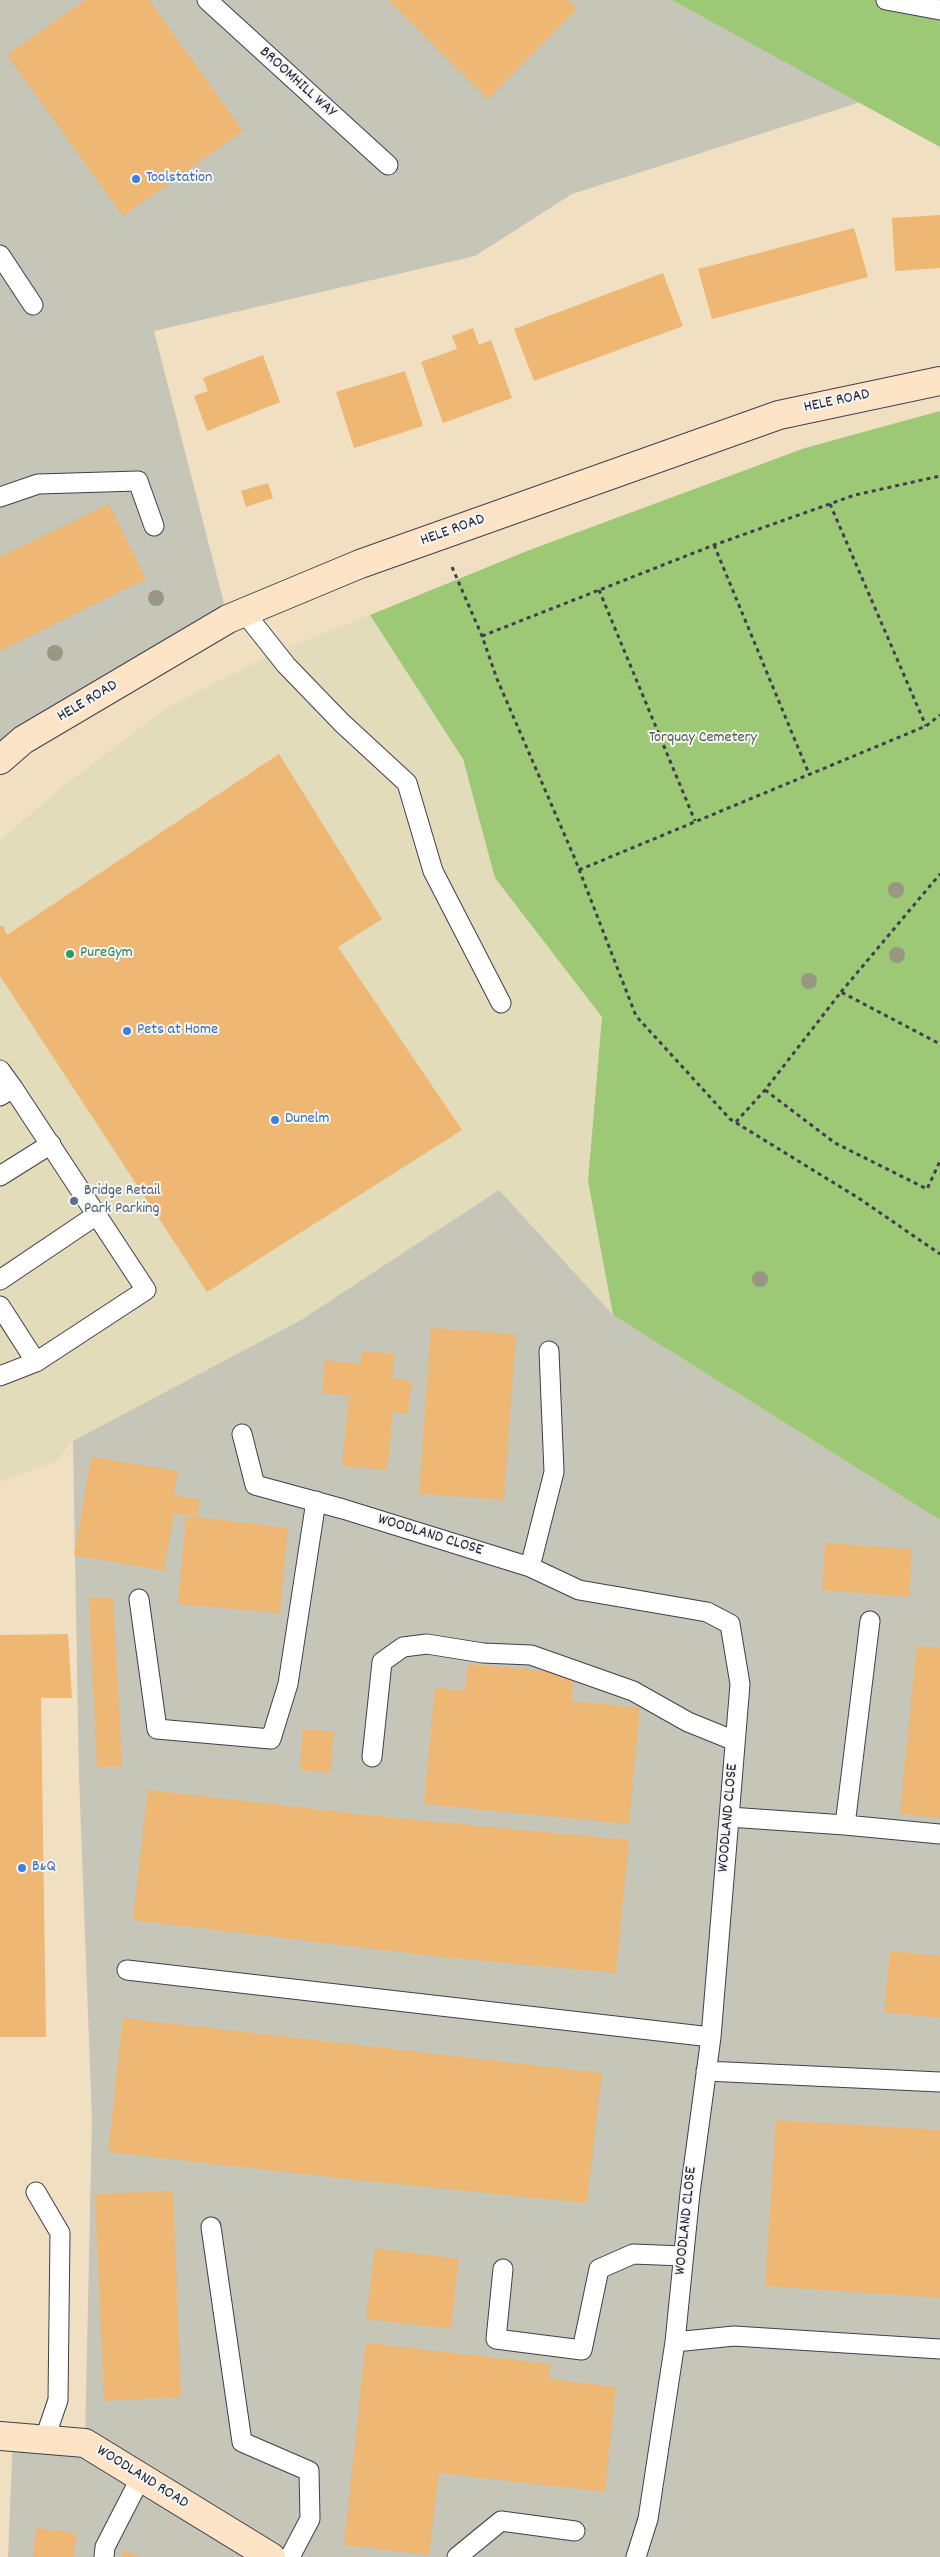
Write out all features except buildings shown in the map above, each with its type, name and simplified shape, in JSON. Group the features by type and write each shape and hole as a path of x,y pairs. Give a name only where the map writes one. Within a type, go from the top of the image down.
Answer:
{"main road":[{"name":"HELE ROAD","path":"0,760 23,740 228,619 360,564 779,415 940,381"},
{"name":"WOODLAND ROAD","path":"0,2436 45,2438 85,2443 271,2557"}],"lane":[{"name":"BROOMHILL WAY","path":"207,0 388,166"},
{"path":"886,0 940,10"},
{"path":"0,254 33,305"},
{"path":"0,497 38,484 138,481 154,526"},
{"path":"244,612 286,665 342,723 407,783 434,871 500,1004"},
{"path":"0,1070 7,1092 51,1144 146,1290 36,1362 0,1376"},
{"path":"0,1176 51,1144"},
{"path":"0,1280 98,1214"},
{"path":"0,1306 36,1362"},
{"path":"530,1567 554,1472 548,1351"},
{"name":"WOODLAND CLOSE","path":"242,1434 255,1484 530,1567 579,1590 707,1612 730,1624 740,1684 711,2037 674,2342 648,2519 636,2557"},
{"path":"139,1599 157,1730 271,1739 288,1684 316,1501"},
{"path":"845,1825 870,1621"},
{"path":"372,1757 382,1662 403,1647 427,1644 483,1653 531,1655 632,1692 688,1722 735,1741"},
{"path":"729,1817 940,1834"},
{"path":"127,1970 711,2037"},
{"path":"706,2071 940,2082"},
{"path":"36,2192 60,2233 58,2400 45,2438"},
{"path":"211,2227 242,2442 309,2471 310,2519 290,2557"},
{"path":"502,2269 496,2339 582,2350 600,2269 633,2254 683,2256"},
{"path":"674,2342 734,2336 940,2349"},
{"path":"104,2557 105,2547 141,2477"},
{"path":"457,2557 501,2521 575,2531"}],"path":[{"path":"482,636 714,545 830,504 856,495 940,476"},
{"path":"830,504 926,726"},
{"path":"440,536 482,636 497,679 579,870 636,1016 736,1122 860,1199 940,1254"},
{"path":"714,545 810,774"},
{"path":"600,590 695,821"},
{"path":"579,870 926,726 940,715"},
{"path":"736,1122 765,1090 841,992 940,874"},
{"path":"841,992 940,1044"},
{"path":"765,1090 835,1143 926,1189 940,1161"}],"shaded area":[{"path":"0,0 672,0 861,102 572,194 475,256 154,331 228,619 0,760"},
{"path":"370,615 463,759 495,878 602,1017 588,1181 613,1315 499,1190 301,1320 73,1441 55,1462 0,1482 0,841 57,791 165,709 276,652"},
{"path":"499,1190 613,1315 940,1520 940,2557 8,2557 13,2436 85,2442 92,2119 79,1776 73,1441 301,1320"}],"green space":[{"path":"672,0 940,0 940,147"},
{"name":"Torquay Cemetery","path":"940,411 940,1520 613,1315 588,1181 602,1017 495,878 463,759 370,615 527,551 805,448"}],"place":[{"name":"Toolstation","path":"136,179"},
{"name":"PureGym","path":"70,954"},
{"name":"Pets at Home","path":"127,1031"},
{"name":"Dunelm","path":"275,1120"},
{"name":"Bridge Retail Park Parking","path":"74,1201"},
{"name":"B&Q","path":"22,1868"}]}
